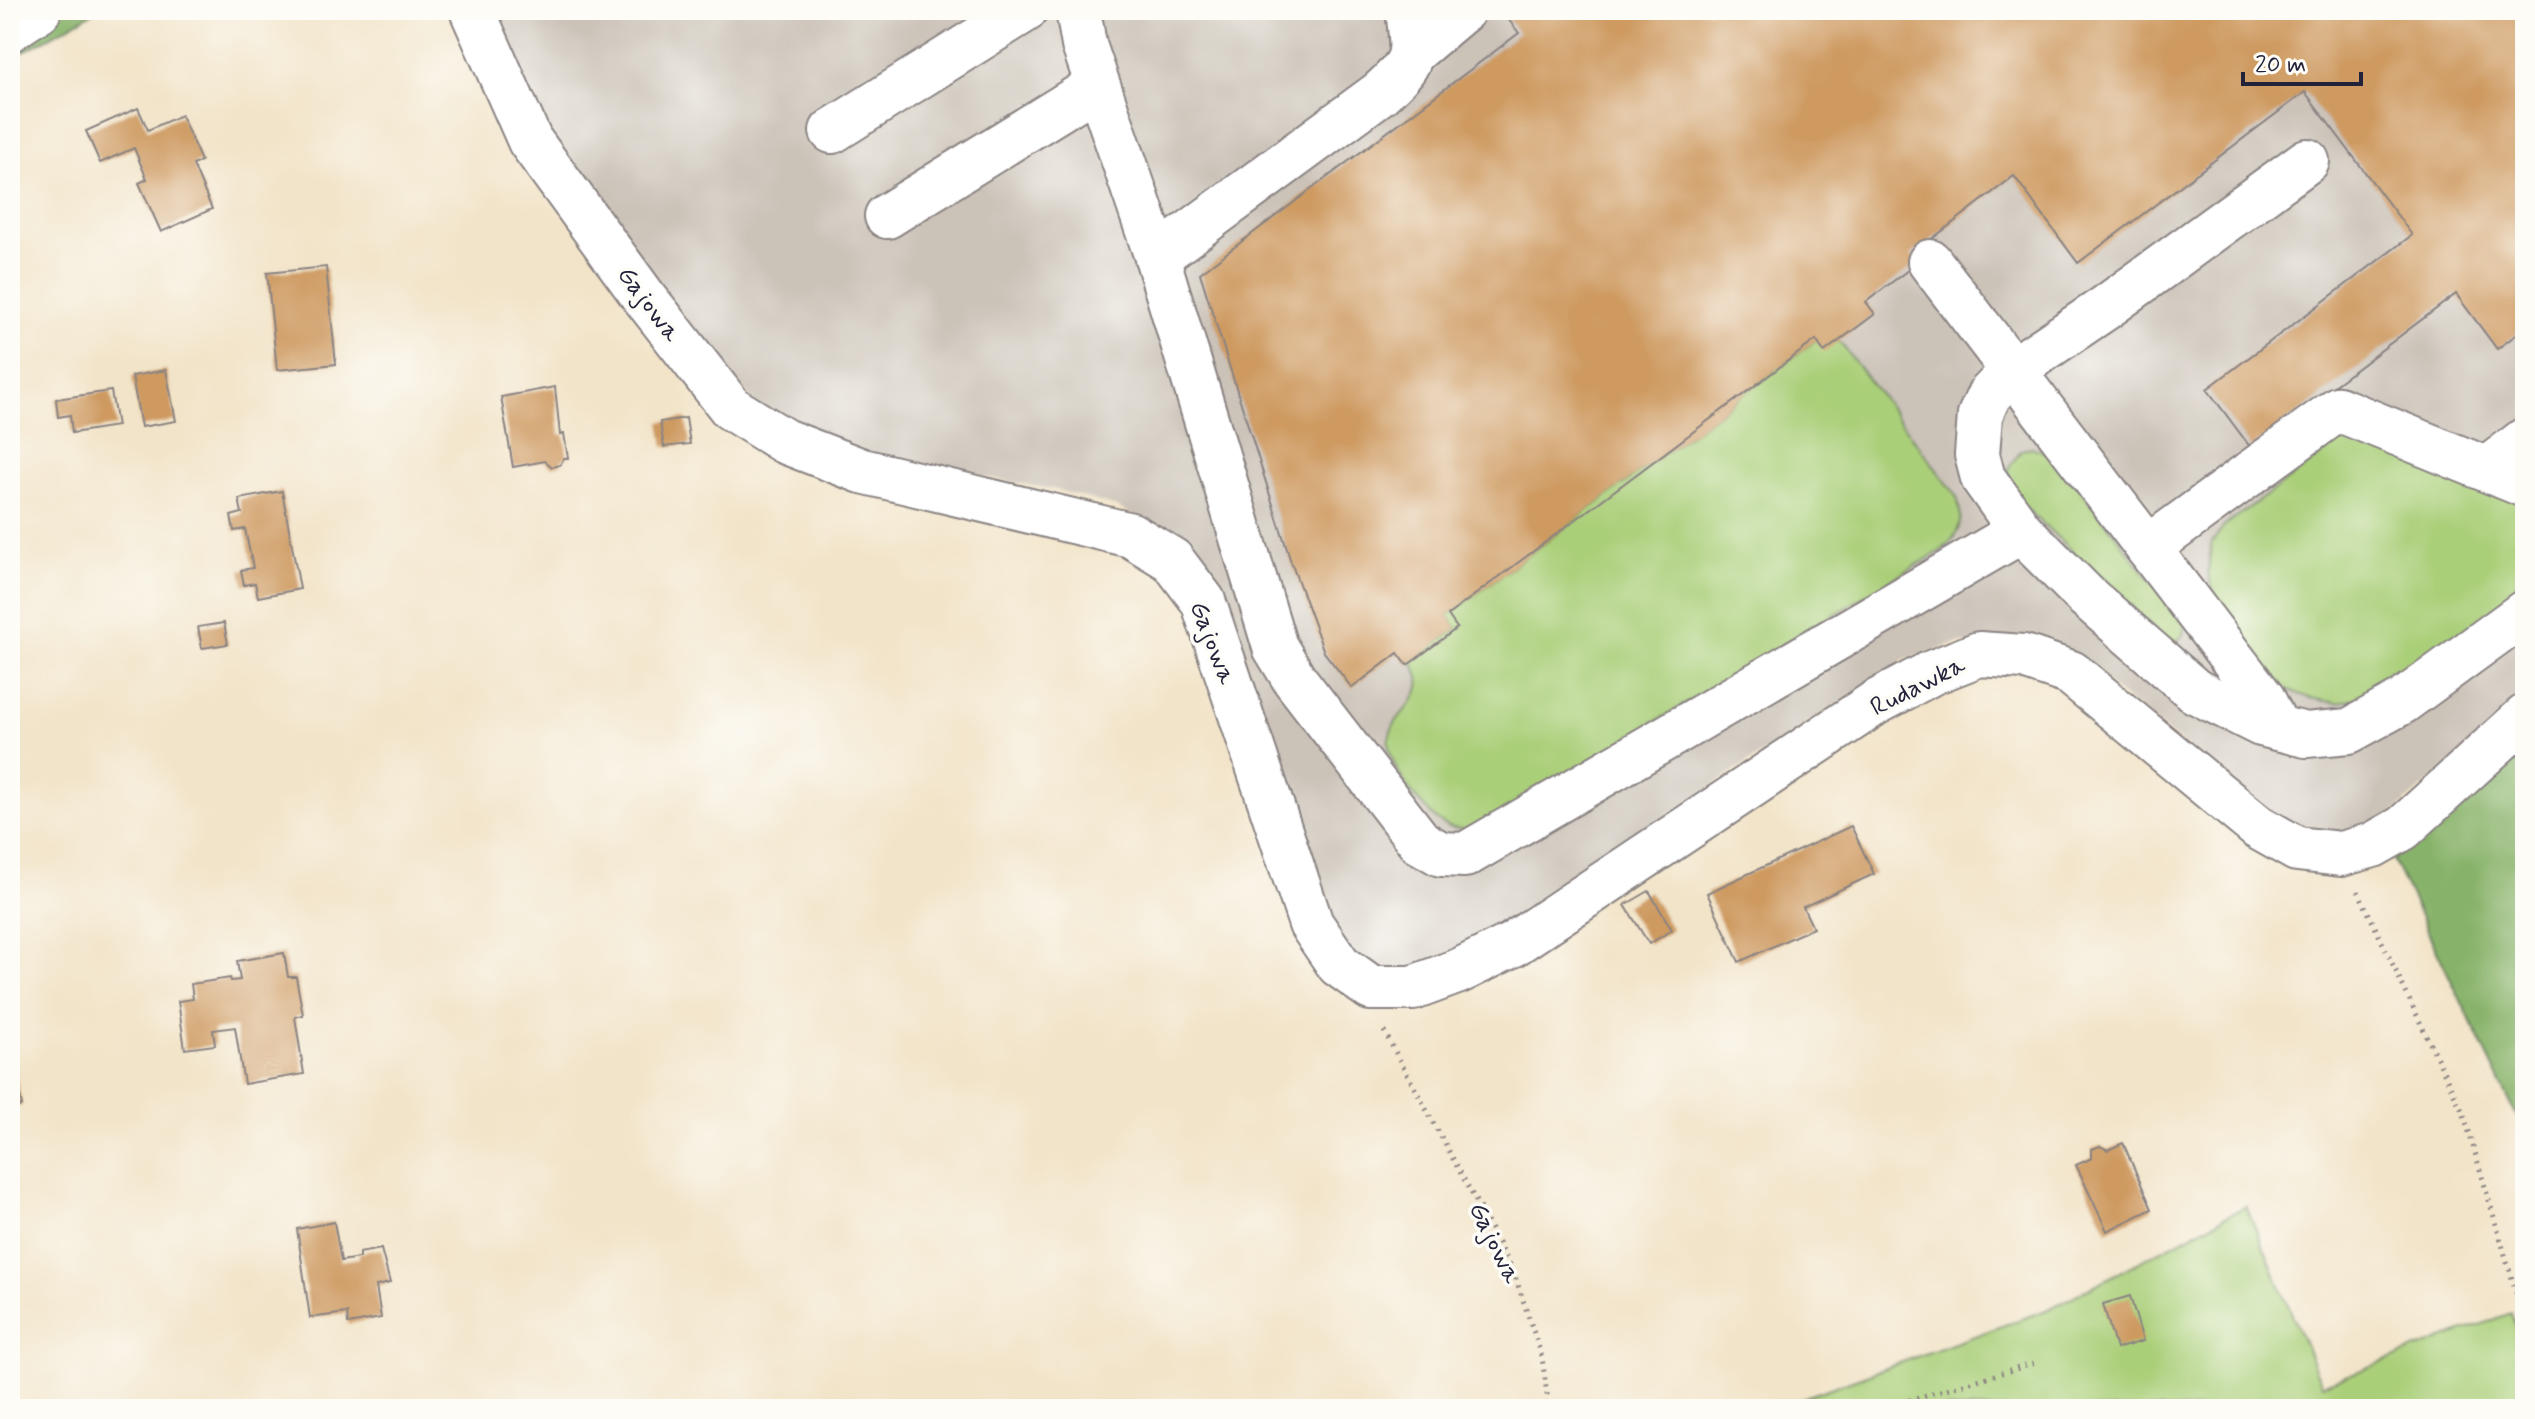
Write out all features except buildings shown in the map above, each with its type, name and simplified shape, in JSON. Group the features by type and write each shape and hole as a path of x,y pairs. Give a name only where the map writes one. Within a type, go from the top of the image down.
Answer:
{"street":[{"path":"10,29 39,10"},
{"name":"Gajowa","path":"472,10 530,141 641,293 731,408 784,441 862,471 1131,535 1172,560 1203,601 1311,924 1339,965 1371,988"},
{"path":"832,131 1025,10"},
{"path":"1078,10 1084,45 1157,257 1275,647 1295,680 1420,842 1441,854 1465,855 2021,531"},
{"path":"1157,257 1380,93 1400,74 1410,31 1463,10"},
{"path":"887,216 1097,86"},
{"path":"2307,161 2105,308 2013,370 1989,395 1980,415 1977,455 1983,478 2021,531 2086,596 2195,691 2261,724 2277,728 2306,735 2349,731 2402,702 2525,612"},
{"path":"1930,262 2263,699 2277,728"},
{"path":"2148,548 2338,409 2506,477 2525,440"},
{"name":"Rudawka","path":"1371,988 1413,988 1459,971 1512,945 1875,703 1931,673 1979,654 2024,657 2071,673 2258,827 2297,849 2341,854 2373,845 2403,828 2525,717"}],"path":[{"path":"2341,854 2464,1115 2525,1323"},
{"name":"Gajowa","path":"1371,988 1381,1026 1513,1270 1542,1357 1549,1409"},
{"path":"1878,1409 2036,1363"}],"shaded area":[{"path":"485,10 2525,10 2525,699 2392,814 2354,830 2303,837 2083,665 1960,643 1906,659 1665,817 1499,939 1396,973 1348,956 1162,531 1117,507 1058,490 891,461 760,410 570,176"}],"green space":[{"path":"10,10 98,10 10,59"},
{"path":"1816,340 1839,341 1956,495 1960,525 1954,537 1942,550 1485,824 1458,829 1440,822 1419,802 1400,775 1389,748 1389,738 1398,718 1417,694 1418,674 1412,662 1457,628 1448,615"},
{"path":"2369,436 2525,497 2525,589 2371,695 2338,703 2309,698 2284,688 2260,664 2218,605 2208,573 2211,544 2224,526 2344,439"},
{"path":"2031,447 2054,455 2184,624 2180,638 2174,641 2165,639 2022,504 2009,482 2008,469 2021,450"},
{"path":"2525,739 2525,1133 2393,860"},
{"path":"2246,1206 2322,1385 2511,1313 2525,1363 2525,1409 1772,1409 2049,1309"}]}
